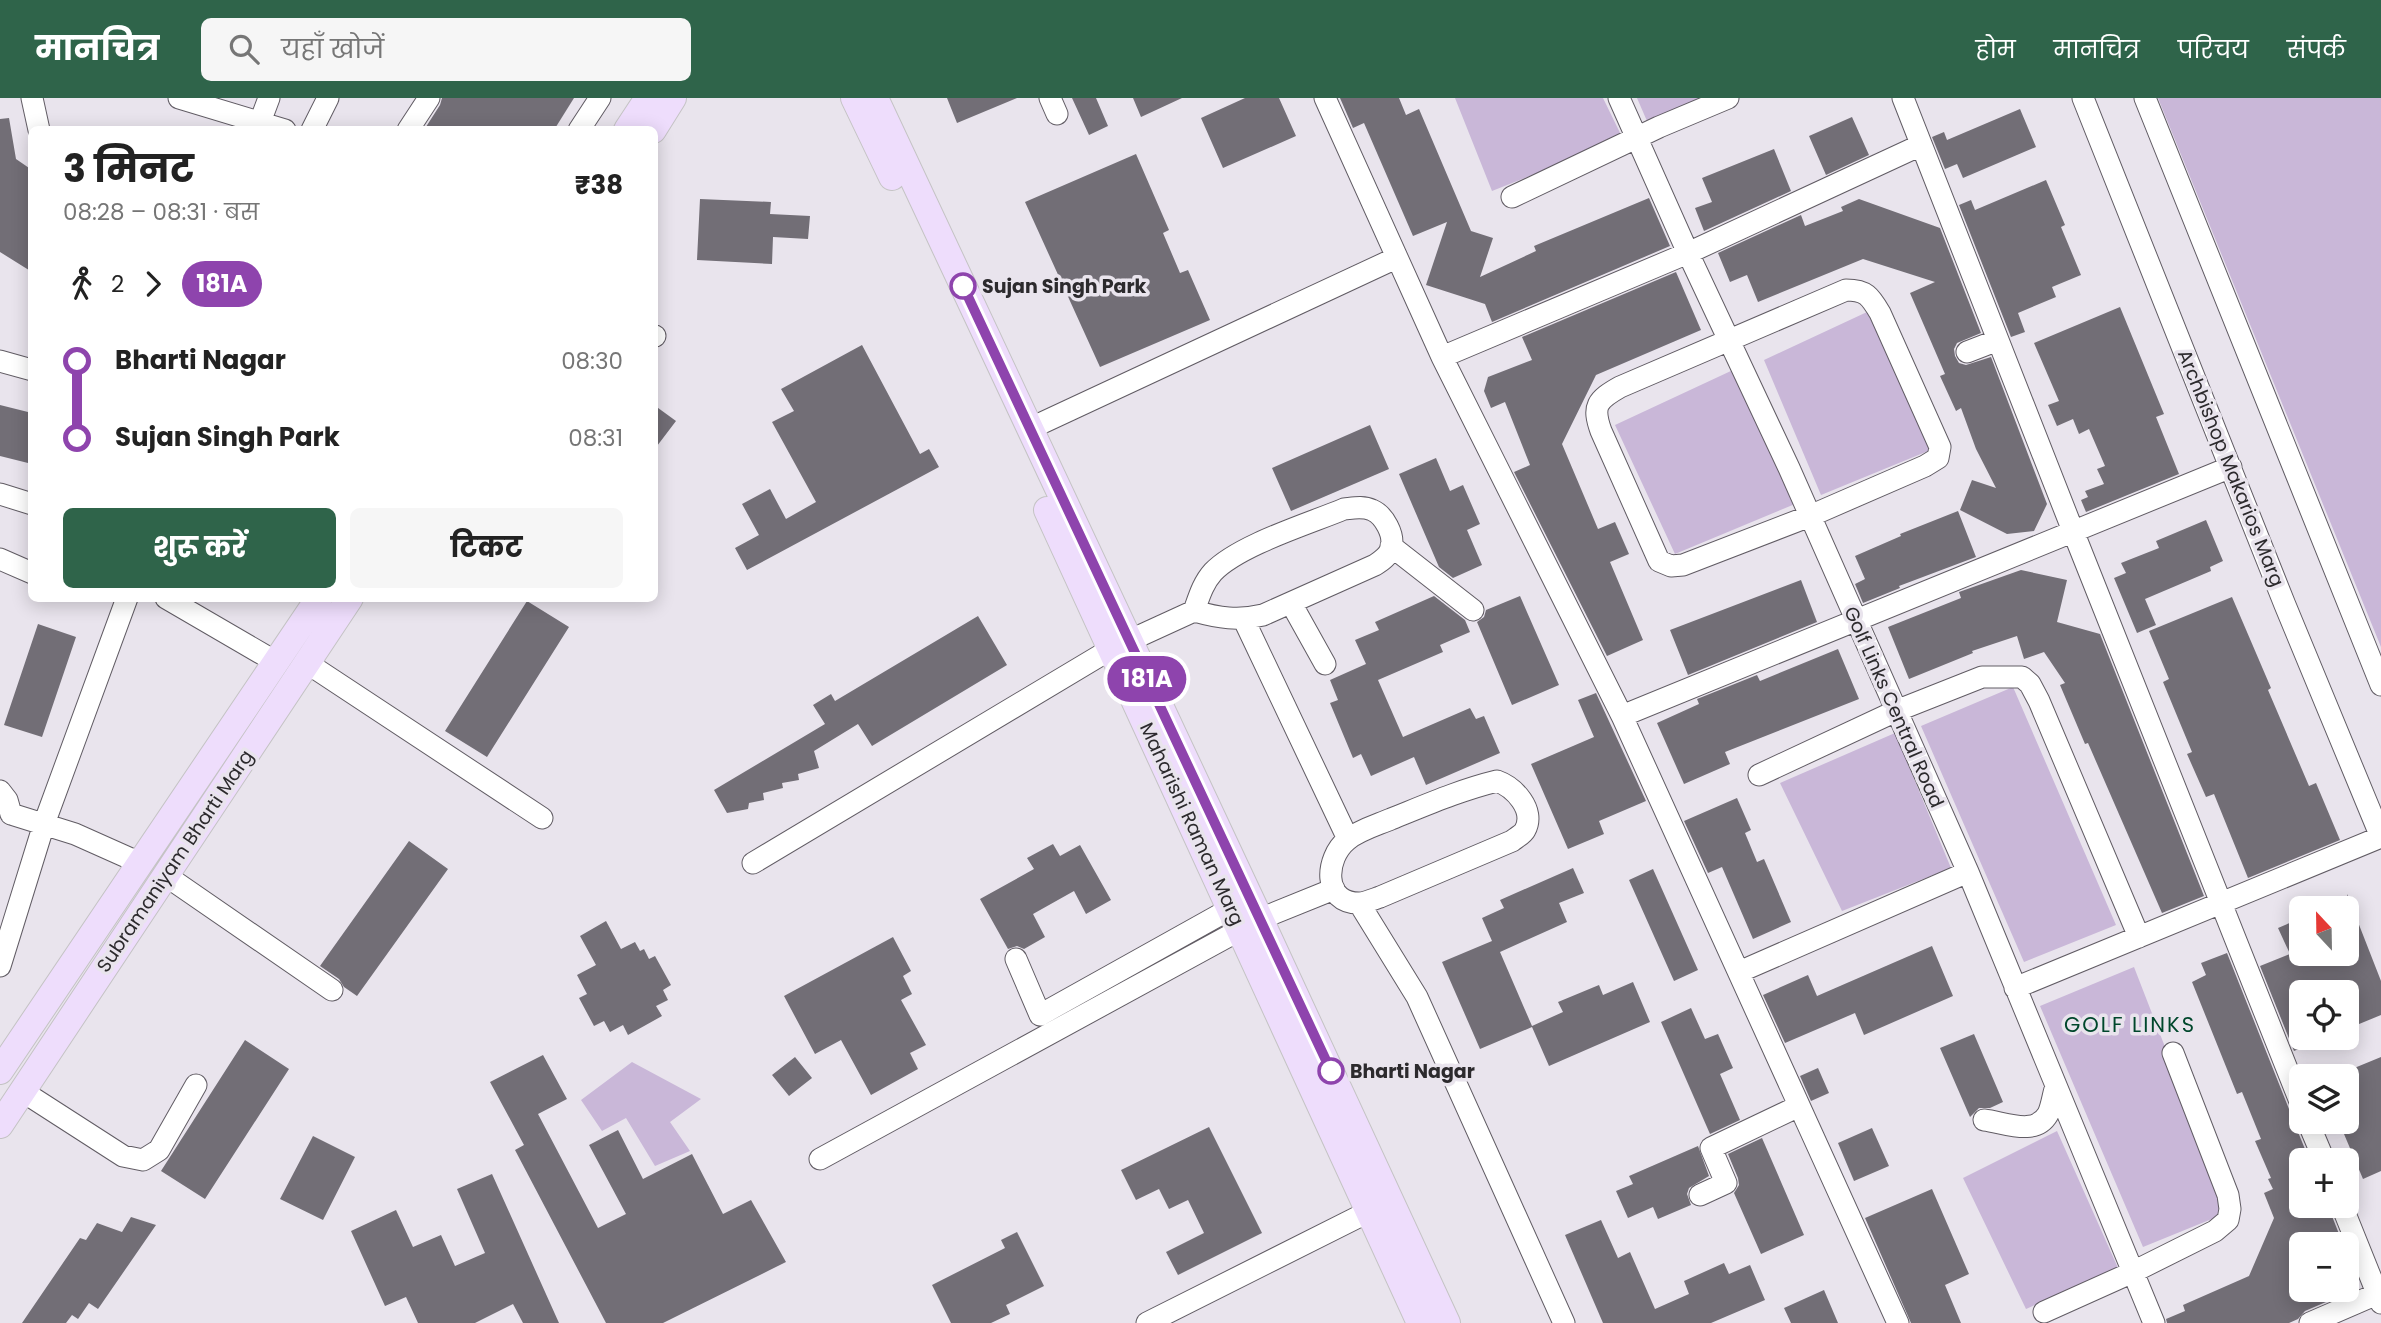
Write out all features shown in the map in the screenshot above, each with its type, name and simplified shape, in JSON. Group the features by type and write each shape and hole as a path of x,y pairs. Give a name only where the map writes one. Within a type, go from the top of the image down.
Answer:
{"main road":[{"path":"630,126 648,98"},
{"path":"656,126 673,98"},
{"name":"Maharishi Raman Marg","path":"854,98 1120,645"},
{"name":"Maharishi Raman Marg","path":"876,98 1029,429 1120,645 1244,919 1368,1212 1420,1323"},
{"name":"Subramaniyam Bharti Marg","path":"0,1071 315,602"},
{"name":"Subramaniyam Bharti Marg","path":"0,1125 347,602"},
{"name":"Maharishi Raman Marg","path":"1244,919 1447,1323"}],"street":[{"path":"32,98 38,126"},
{"path":"179,98 259,126 269,98"},
{"path":"314,126 328,98"},
{"path":"411,126 429,98"},
{"path":"582,126 600,98"},
{"path":"1325,98 1442,357 1622,716 1898,1323"},
{"name":"Golf Links Central Road","path":"1619,98 1810,516 1968,872 2154,1323"},
{"path":"1512,197 1728,98"},
{"path":"1903,98 2289,1074"},
{"name":"Archbishop Makarios Marg","path":"2083,98 2381,837"},
{"path":"2144,98 2381,685"},
{"path":"1442,357 1688,253 1921,145"},
{"path":"1029,429 1396,258"},
{"path":"1846,290 1860,290 1872,299 1880,313 1935,434 1940,447 1938,457 1925,466 1810,516 1683,565 1671,566 1659,561 1595,417 1597,404 1605,395 1620,387 1846,290"},
{"path":"1967,352 1998,340"},
{"path":"0,361 28,369"},
{"path":"1622,716 2231,467"},
{"path":"0,494 28,503"},
{"path":"753,863 1120,645 1194,611 1244,620 1263,615 1376,565 1385,558 1391,546 1391,535 1383,517 1372,510 1361,507 1344,509 1240,551 1212,573 1203,586 1194,611"},
{"path":"1391,546 1473,610"},
{"path":"0,559 28,571"},
{"path":"0,966 44,824 126,602"},
{"path":"173,602 276,662"},
{"path":"1291,603 1325,664"},
{"path":"1244,620 1348,839"},
{"path":"307,663 542,818"},
{"path":"1759,775 1896,711 1982,677 2022,677 2031,684 2139,937"},
{"path":"1497,781 1510,786 1522,801 1528,817 1525,831 1512,841 1380,897 1359,903 1344,899 1329,879 1334,854 1348,839 1454,793 1497,781"},
{"path":"0,791 7,800 5,818 44,824 75,834 140,863"},
{"path":"2015,988 2381,837"},
{"path":"1739,972 1968,872"},
{"path":"165,875 332,990"},
{"path":"1016,959 1040,1015 1244,919 1334,889"},
{"path":"1359,903 1417,997 1564,1323"},
{"path":"820,1159 1244,919"},
{"path":"2044,1312 2215,1231 2228,1220 2228,1195 2173,1053"},
{"path":"22,1091 123,1156 143,1160 159,1150 197,1085"},
{"path":"1984,1120 2020,1128 2033,1125 2047,1115 2056,1086"},
{"path":"1700,1195 1726,1183 1711,1148 1799,1106"},
{"path":"1147,1323 1368,1212"},
{"path":"2310,1323 2377,1286 2347,1218"}],"shaded area":[{"path":"1455,98 1603,98 1623,139 1492,191"},
{"path":"1637,98 1719,98 1650,128"},
{"path":"2158,98 2381,98 2381,647"},
{"path":"1867,312 1933,449 1821,495 1764,360"},
{"path":"1733,370 1795,504 1675,554 1615,425"},
{"path":"2013,687 2116,925 2024,962 1921,726"},
{"path":"1895,733 1951,868 1842,911 1780,783"},
{"path":"2134,967 2229,1212 2143,1247 2040,1006"},
{"path":"632,1062 701,1099 670,1122 690,1151 655,1166 626,1118 602,1131 581,1100"},
{"path":"2057,1131 2118,1268 2026,1309 1963,1178"}],"building":[{"path":"442,98 574,98 556,126 427,126"},
{"path":"947,98 1017,98 957,123"},
{"path":"1072,98 1096,98 1108,126 1089,135"},
{"path":"1133,98 1182,98 1141,117"},
{"path":"1245,98 1279,98 1296,136 1223,168 1201,118"},
{"path":"1340,98 1399,98 1406,115 1419,109 1471,231 1493,238 1480,277 1536,251 1534,246 1649,198 1670,246 1492,322 1485,304 1426,285 1447,222 1413,236 1364,123 1353,128"},
{"path":"2020,109 2036,147 1963,178 1957,164 1945,169 1932,137 1944,132 1947,140"},
{"path":"1852,117 1869,155 1826,175 1809,136"},
{"path":"9,118 16,159 28,167 28,270 0,252 0,119"},
{"path":"1774,149 1791,191 1704,231 1695,208 1712,202 1702,178"},
{"path":"1136,154 1169,230 1163,233 1180,273 1188,270 1210,320 1100,367 1025,202"},
{"path":"2046,180 2065,225 2061,227 2081,275 2052,287 2056,297 2018,313 2025,332 2011,337 1959,205 1971,200 1975,210"},
{"path":"700,199 771,202 770,214 810,216 808,239 773,237 772,264 697,260"},
{"path":"1859,199 1940,228 1981,333 1957,343 1955,356 1959,363 1966,365 1991,357 2047,504 2034,531 2007,534 1960,510 1972,480 1996,488 1976,449 1961,408 1956,411 1940,376 1945,374 1910,293 1935,282 1863,259 1758,302 1747,275 1730,282 1718,253 1801,215 1805,226 1843,211 1841,207"},
{"path":"1676,272 1701,330 1596,375 1562,444 1598,529 1615,522 1629,554 1610,562 1643,640 1607,656 1514,472 1530,465 1505,402 1491,408 1484,391 1488,377 1532,360 1522,337"},
{"path":"2120,307 2164,414 2156,417 2179,474 2086,512 2081,500 2088,497 2085,491 2104,484 2097,469 2105,466 2089,429 2079,434 2073,419 2057,426 2048,405 2059,401 2034,343"},
{"path":"862,345 920,454 929,449 939,467 747,570 735,548 759,535 742,504 770,489 786,519 816,502 772,422 794,411 781,389"},
{"path":"0,405 28,412 28,463 0,456"},
{"path":"658,408 676,421 658,445"},
{"path":"1370,425 1389,469 1291,511 1272,468"},
{"path":"1436,458 1450,491 1463,485 1480,524 1467,530 1482,565 1453,578 1439,567 1399,474"},
{"path":"1958,511 1976,557 1899,586 1900,588 1863,603 1855,584 1865,579 1855,556 1901,536 1900,534"},
{"path":"2206,520 2223,561 2210,567 2211,571 2145,599 2156,625 2137,633 2114,578 2126,573 2121,563 2159,548 2156,541"},
{"path":"2021,570 2067,580 2057,622 2100,634 2204,896 2162,913 2060,685 2065,683 2044,652 2024,659 2017,636 1972,651 1973,653 1909,679 1888,627 1961,598 1959,592"},
{"path":"1801,580 1817,622 1688,675 1670,630"},
{"path":"1434,596 1465,620 1470,632 1440,645 1443,652 1378,680 1403,737 1470,708 1476,719 1484,716 1500,753 1426,785 1414,757 1371,776 1361,754 1353,758 1330,703 1338,700 1330,680 1366,664 1355,640 1379,630 1375,622"},
{"path":"1520,596 1559,685 1512,705 1477,622 1484,617 1486,610"},
{"path":"2232,597 2309,786 2316,783 2340,840 2248,878 2214,794 2206,797 2187,754 2192,752 2163,682 2169,679 2149,631"},
{"path":"526,602 569,627 487,757 445,731"},
{"path":"978,616 1007,665 872,746 858,724 814,751 819,768 798,774 799,780 782,783 783,788 763,793 764,800 749,803 748,809 727,813 714,790 825,724 813,705 831,694 835,701"},
{"path":"38,624 76,637 42,737 4,725"},
{"path":"1838,649 1859,699 1725,752 1730,764 1684,784 1657,723 1699,704 1697,699 1757,675 1760,681"},
{"path":"1596,693 1646,801 1599,821 1604,834 1568,849 1531,764 1594,737 1578,700"},
{"path":"1737,798 1751,830 1745,833 1757,862 1764,859 1791,922 1753,939 1722,867 1708,873 1684,821"},
{"path":"409,841 448,869 357,996 320,966"},
{"path":"1053,844 1060,856 1080,845 1111,900 1086,914 1074,891 1033,914 1045,937 1024,949 1017,946 1008,949 980,899 1034,869 1027,858"},
{"path":"1573,868 1584,893 1559,903 1567,922 1500,952 1532,1026 1563,1012 1558,1002 1599,985 1603,995 1633,982 1650,1022 1549,1066 1532,1027 1480,1049 1442,962 1492,941 1482,918 1504,908 1500,900"},
{"path":"1653,869 1698,970 1674,981 1629,880"},
{"path":"606,921 621,949 635,942 640,951 644,949 649,959 655,956 671,985 663,990 668,1000 656,1006 662,1016 628,1035 623,1025 610,1032 604,1021 594,1026 579,998 587,994 577,975 596,965 580,936"},
{"path":"2289,923 2289,952 2278,928"},
{"path":"2359,925 2381,981 2381,1015 2359,1024 2359,980 2289,980 2289,1038 2260,966 2289,954 2289,966 2359,966"},
{"path":"893,937 911,971 903,976 912,994 901,1000 926,1045 910,1053 918,1069 871,1095 841,1040 815,1054 784,996"},
{"path":"1932,946 1953,996 1864,1035 1855,1013 1785,1043 1763,995 1808,975 1817,996"},
{"path":"2227,953 2289,1109 2289,1134 2299,1134 2305,1148 2289,1148 2289,1218 2333,1218 2338,1232 2289,1232 2289,1302 2326,1302 2305,1311 2298,1319 2289,1323 2167,1323 2166,1319 2185,1311 2183,1305 2249,1276 2274,1218 2264,1193 2273,1189 2268,1179 2271,1178 2255,1141 2261,1139 2242,1092 2237,1094 2192,982 2206,975 2201,963"},
{"path":"1691,1008 1705,1039 1718,1034 1733,1068 1720,1074 1740,1120 1710,1134 1661,1022"},
{"path":"1974,1034 2003,1102 1990,1108 1979,1108 1970,1117 1940,1048"},
{"path":"245,1040 289,1069 205,1199 161,1171"},
{"path":"543,1055 567,1099 538,1114 598,1228 626,1214 589,1145 618,1130 643,1179 692,1154 723,1214 751,1200 786,1262 663,1323 606,1323 515,1150 524,1145 490,1082"},
{"path":"795,1057 812,1078 789,1096 772,1075"},
{"path":"2381,1057 2381,1171 2363,1179 2359,1170 2359,1148 2350,1148 2344,1134 2359,1134 2359,1066"},
{"path":"1818,1068 1829,1093 1811,1101 1800,1076"},
{"path":"1209,1127 1262,1233 1178,1275 1166,1252 1204,1233 1188,1200 1169,1209 1159,1189 1136,1200 1121,1170"},
{"path":"1872,1128 1889,1166 1854,1181 1838,1143"},
{"path":"313,1136 355,1157 323,1220 280,1199"},
{"path":"1762,1138 1804,1235 1761,1254 1734,1193 1739,1185 1738,1178 1728,1154"},
{"path":"1698,1146 1709,1176 1689,1188 1687,1194 1691,1205 1658,1219 1653,1207 1628,1218 1616,1191 1633,1184 1629,1176"},
{"path":"492,1174 559,1323 523,1323 513,1304 475,1323 418,1323 406,1297 385,1306 351,1231 396,1210 413,1247 441,1235 455,1266 485,1253 457,1189"},
{"path":"1932,1189 1969,1274 1945,1285 1961,1323 1911,1323 1865,1218"},
{"path":"131,1217 156,1225 98,1309 89,1303 78,1319 72,1315 66,1323 22,1323 80,1238 86,1240 97,1223 122,1232"},
{"path":"1601,1220 1618,1258 1630,1252 1655,1309 1689,1294 1684,1281 1724,1263 1729,1274 1750,1265 1765,1300 1711,1323 1603,1323 1565,1235"},
{"path":"1017,1232 1044,1286 1006,1305 1010,1314 991,1323 951,1323 932,1285 1005,1248 1001,1240"},
{"path":"1824,1290 1838,1323 1791,1323 1784,1308"}],"bus line":[{"name":"181A","path":"963,286 1331,1071"}],"place":[{"name":"Sujan Singh Park","path":"963,286"},
{"name":"Bharti Nagar","path":"1331,1071"}],"district":[{"name":"GOLF LINKS","path":"2130,1024"}]}
